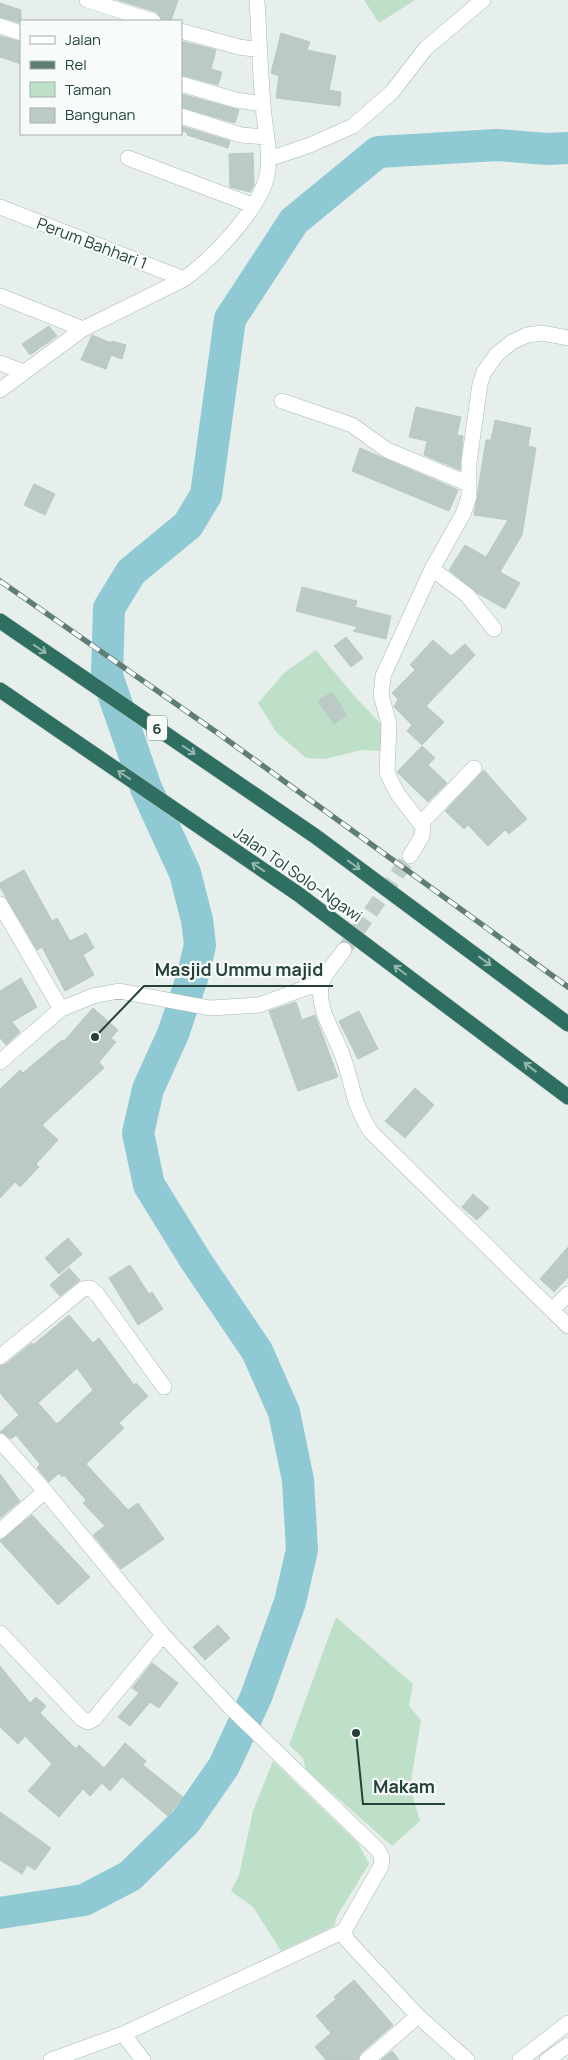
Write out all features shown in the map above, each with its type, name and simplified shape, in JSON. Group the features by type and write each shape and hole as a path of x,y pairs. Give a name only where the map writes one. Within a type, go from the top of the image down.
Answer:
{"highway":[{"name":"6","path":"0,621 315,836 568,1024"},
{"name":"Jalan Tol Solo–Ngawi","path":"0,690 298,894 568,1097"}],"street":[{"path":"87,0 150,20"},
{"path":"0,390 83,329 184,280 216,252 252,205 263,188 269,159 256,0"},
{"path":"269,159 310,145 353,126 392,92 426,48 484,0"},
{"path":"0,26 20,33"},
{"path":"182,31 260,50"},
{"path":"182,84 236,100 263,104"},
{"path":"182,116 240,135 266,137"},
{"path":"128,158 252,205"},
{"name":"Perum Bahhari 1","path":"0,207 184,280"},
{"path":"0,296 83,329"},
{"path":"410,856 422,836 421,824 397,793 387,773 389,724 381,695 383,676 432,569 463,514 469,497 470,462 480,384 492,360 512,342 527,336 542,333 568,338"},
{"path":"0,363 24,372"},
{"path":"282,401 352,426 387,450 469,484"},
{"path":"432,569 467,595 494,630"},
{"path":"421,824 474,768"},
{"path":"0,904 61,1009"},
{"path":"344,950 322,982 322,1006 343,1057 353,1100 371,1132 568,1326"},
{"path":"0,1062 61,1009 93,996 118,991 210,1008 259,1005 322,982"},
{"path":"0,1357 83,1289 90,1288 97,1294 133,1341 164,1386"},
{"path":"552,1310 568,1294"},
{"path":"0,1441 45,1491 163,1635 230,1707 375,1846 380,1854 381,1866 344,1931 123,2034 51,2060"},
{"path":"0,1531 45,1491"},
{"path":"0,1635 82,1719 88,1722 94,1720 163,1635"},
{"path":"344,1931 347,1940 418,2016 467,2060"},
{"path":"367,2060 418,2016"},
{"path":"520,2060 568,2023"},
{"path":"123,2034 143,2060"},
{"path":"546,2060 568,2045"}],"green space":[{"path":"364,0 415,0 379,23"},
{"path":"316,650 357,699 382,725 381,751 362,750 325,759 306,758 277,733 258,703 284,673"},
{"path":"336,1617 413,1684 409,1706 421,1720 410,1787 420,1821 392,1846 306,1770 303,1758 289,1745"},
{"path":"273,1761 358,1843 369,1864 337,1916 334,1926 281,1951 253,1907 231,1891 239,1875 253,1811"}],"building":[{"path":"118,0 178,0 171,20 162,20 156,12"},
{"path":"0,3 21,10 20,23 0,17"},
{"path":"281,33 310,42 307,50 336,56 329,90 341,92 340,106 276,98 279,76 271,73"},
{"path":"0,36 20,42 20,64 0,57"},
{"path":"182,41 216,50 211,69 222,72 218,85 182,75"},
{"path":"182,94 239,110 235,123 182,107"},
{"path":"182,126 230,141 228,148 187,135 188,133 182,130"},
{"path":"253,153 254,185 250,192 230,187 229,154"},
{"path":"49,326 57,336 30,355 22,344"},
{"path":"92,335 111,343 112,341 126,345 122,359 111,355 106,369 81,360"},
{"path":"416,407 461,417 457,435 463,436 460,470 424,455 427,441 409,437"},
{"path":"495,420 531,428 528,446 536,448 522,535 500,572 520,583 505,609 477,593 449,570 465,545 486,557 508,520 474,515 486,440 491,440"},
{"path":"360,448 458,490 449,511 352,471"},
{"path":"34,484 55,494 45,515 24,505"},
{"path":"302,587 357,601 355,607 391,616 386,639 353,631 358,627 296,611"},
{"path":"346,637 363,658 351,667 334,646"},
{"path":"433,640 451,656 465,644 475,655 426,706 444,722 422,745 407,731 412,725 394,707 398,699 392,693 415,670 410,665"},
{"path":"332,692 347,715 334,724 318,701"},
{"path":"422,746 435,758 428,765 447,783 428,802 397,772"},
{"path":"484,770 527,819 509,834 505,830 488,846 468,825 464,829 445,811"},
{"path":"24,870 52,921 57,918 70,941 86,933 94,948 83,955 94,975 65,991 42,947 37,950 0,887 0,883"},
{"path":"21,978 37,1007 12,1022 20,1032 6,1045 0,1038 0,991"},
{"path":"296,1002 302,1020 315,1015 338,1077 298,1091 269,1011"},
{"path":"93,1008 118,1030 111,1038 116,1042 99,1062 104,1068 42,1125 58,1140 36,1164 39,1167 20,1187 15,1182 0,1198 0,1089 20,1070 23,1073 62,1040 64,1041"},
{"path":"359,1011 378,1049 358,1059 339,1021"},
{"path":"415,1088 434,1105 405,1138 385,1121"},
{"path":"473,1194 489,1208 477,1220 462,1207"},
{"path":"68,1238 82,1254 59,1274 45,1258"},
{"path":"568,1247 568,1277 554,1292 540,1279"},
{"path":"130,1265 149,1294 152,1292 163,1309 138,1325 109,1278"},
{"path":"69,1268 80,1280 60,1296 50,1285"},
{"path":"69,1315 93,1343 99,1338 134,1385 136,1383 148,1396 119,1423 124,1428 86,1464 128,1510 138,1503 164,1539 121,1569 93,1535 105,1526 83,1503 86,1500 64,1475 62,1477 59,1473 49,1482 37,1468 40,1464 16,1435 11,1439 0,1432 19,1415 0,1393 0,1366 6,1364 32,1343 33,1345","holes":["77,1368 93,1390 57,1424 38,1403"]},
{"path":"0,1474 20,1501 0,1518"},
{"path":"32,1515 90,1577 58,1605 0,1541"},
{"path":"218,1625 230,1638 205,1660 193,1647"},
{"path":"152,1663 178,1683 159,1708 150,1702 130,1726 118,1717 139,1693 132,1688"},
{"path":"0,1666 30,1703 36,1697 46,1706 40,1713 76,1749 79,1745 104,1768 125,1743 146,1761 143,1765 183,1797 168,1816 122,1777 110,1791 102,1783 90,1796 83,1789 59,1817 28,1791 52,1764 25,1736 18,1744 0,1727"},
{"path":"0,1812 51,1848 35,1870 27,1865 22,1874 0,1860"},
{"path":"354,1980 393,2025 361,2053 358,2060 326,2060 315,2047 331,2033 316,2016"},
{"path":"392,2051 399,2060 381,2060"}],"waterway":[{"path":"0,1913 84,1900 130,1876 186,1821 224,1766 256,1697 290,1602 302,1550 298,1480 284,1412 257,1351 196,1261 149,1185 138,1133 148,1089 173,1034 193,975 200,945 197,920 185,873 146,788 107,676 109,608 131,572 188,525 206,495 230,319 294,221 378,152 497,145 547,149 568,148"}],"tunnel":[{"path":"344,950 410,856"}],"railway":[{"path":"0,581 219,734 568,987"}],"place":[{"name":"Masjid Ummu majid","path":"95,1037"},
{"name":"Makam","path":"356,1733"}]}
